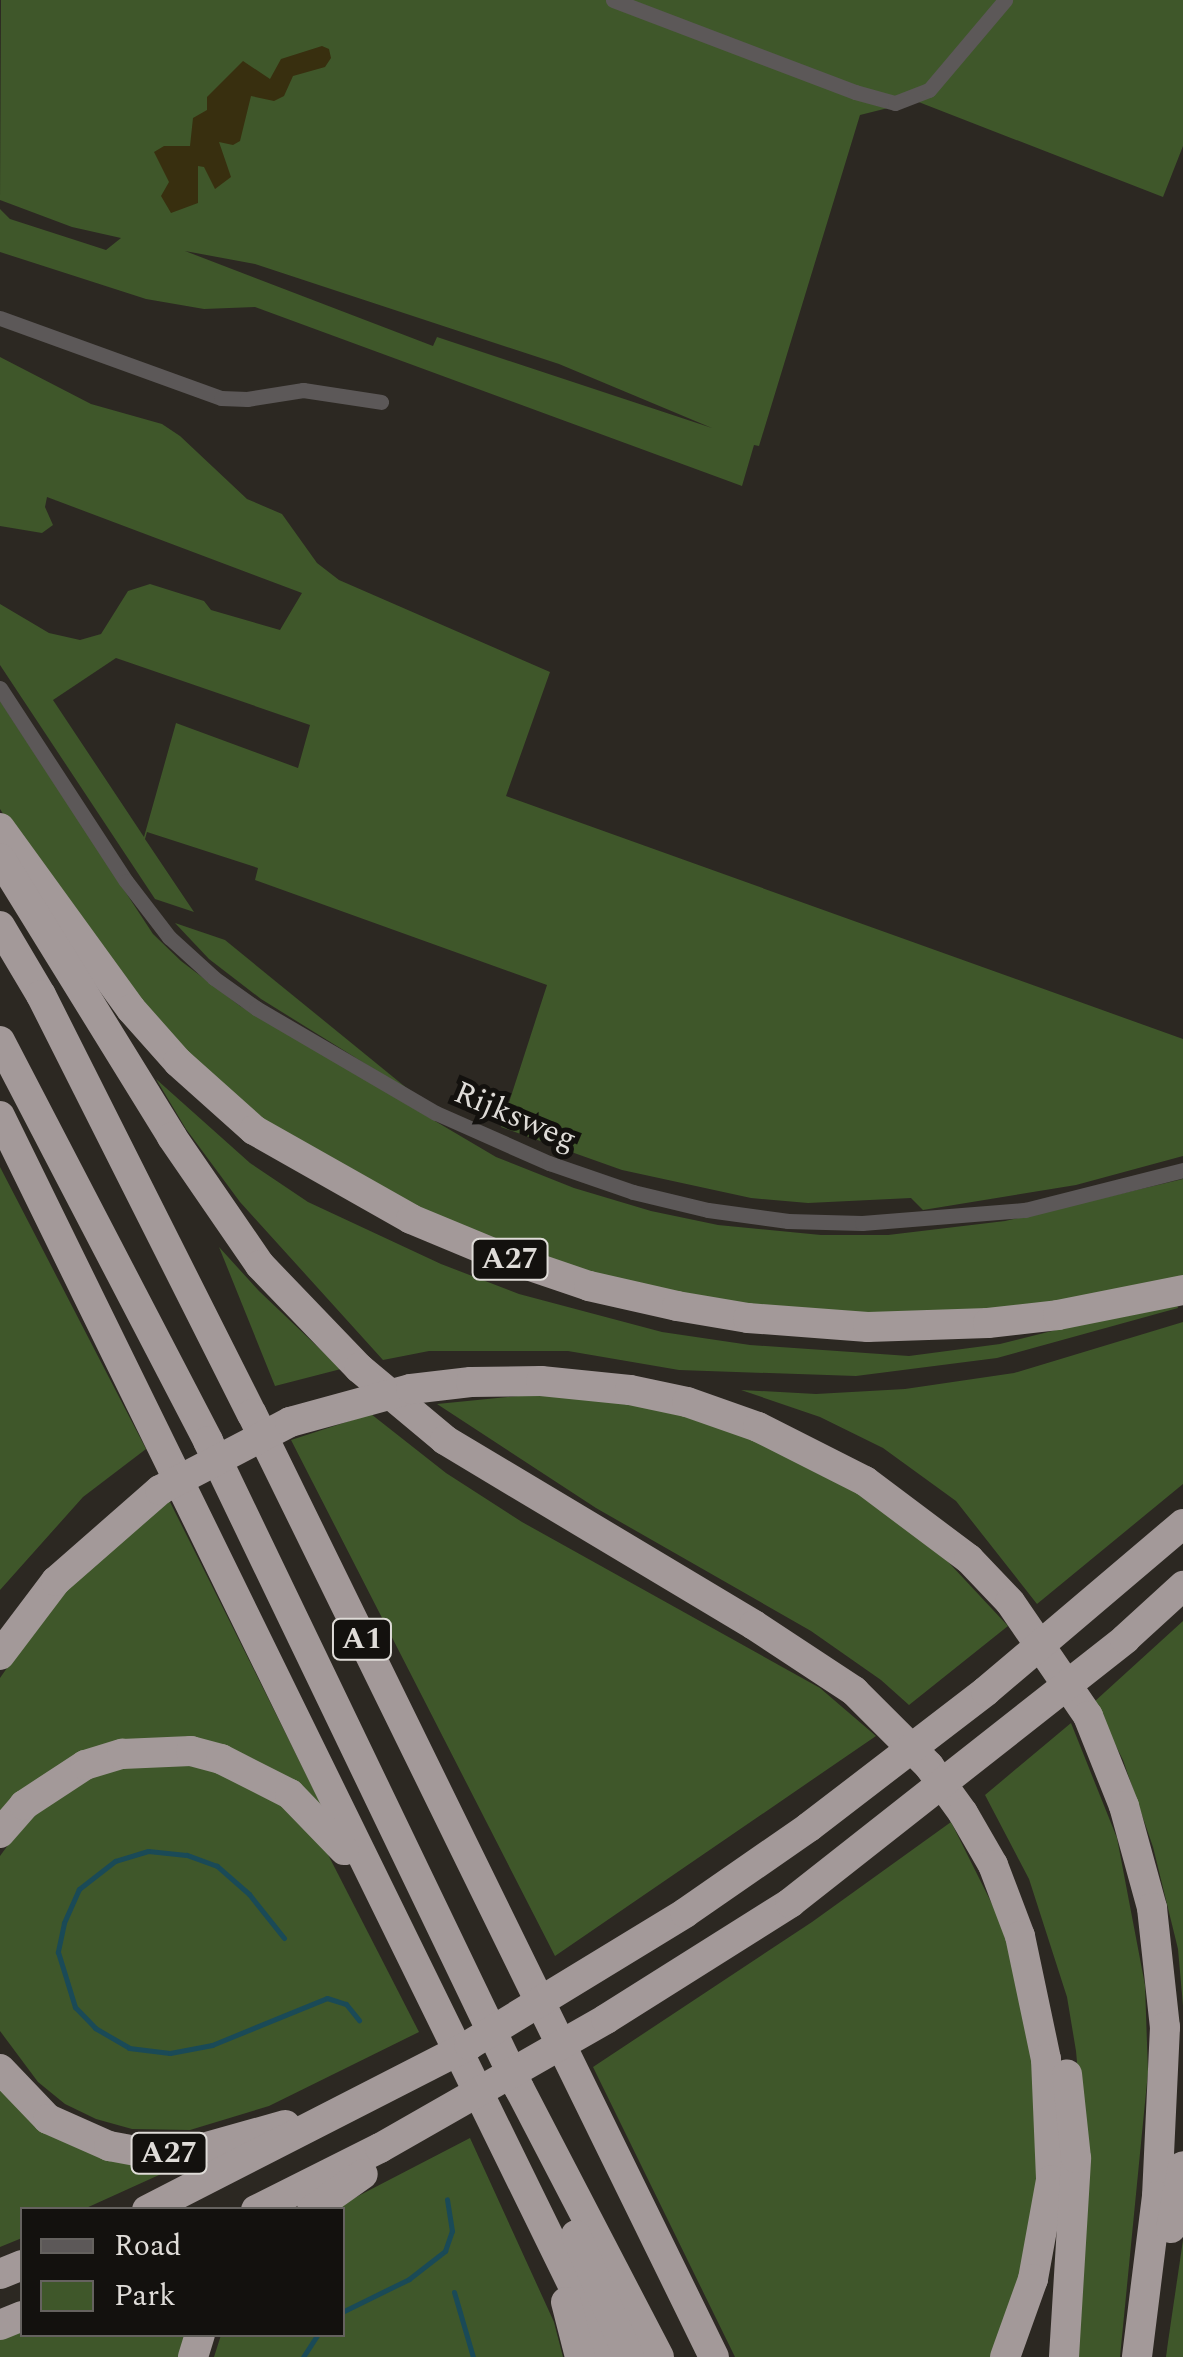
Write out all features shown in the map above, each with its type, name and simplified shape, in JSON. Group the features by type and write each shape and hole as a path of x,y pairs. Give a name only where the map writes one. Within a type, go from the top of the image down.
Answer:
{"highway":[{"name":"A27","path":"0,828 131,1010 178,1062 254,1130 411,1219 496,1254 589,1286 677,1306 748,1318 852,1326 988,1323 1111,1306 1183,1290"},
{"path":"0,858 172,1137 260,1265 359,1368 445,1440 644,1558 854,1690 929,1766 963,1813 992,1865 1020,1936 1036,1996 1052,2134 1050,2180 1033,2280 1005,2357"},
{"name":"A1","path":"0,926 41,994 252,1414 714,2357"},
{"name":"A1","path":"0,1041 208,1441 520,2088 659,2357"},
{"path":"0,1116 552,2251 608,2357"},
{"path":"0,1655 56,1581 97,1541 160,1490 290,1422 411,1389 502,1381 592,1384 686,1402 822,1456 866,1481 968,1559 1010,1602 1055,1662 1088,1716 1124,1806 1152,1908 1165,2028 1158,2180 1138,2357"},
{"name":"A27","path":"152,2207 360,2105 589,1974 685,1913 861,1789 1183,1524"},
{"path":"644,1558 727,1598 852,1678 936,1758 1004,1868 1045,1967 1069,2087 1076,2158 1064,2357"},
{"path":"316,2207 408,2133 606,2019 790,1903 1125,1639 1183,1586"},
{"path":"0,1833 24,1805 85,1765 122,1754 191,1751 221,1759 290,1794 322,1824 377,1892"},
{"name":"A27","path":"0,2069 48,2119 109,2146 152,2154 221,2146 360,2105"},
{"name":"A1","path":"520,2088 580,2247 628,2357"},
{"path":"263,2207 383,2154"},
{"path":"1138,2357 1183,2166"},
{"path":"552,2251 580,2357"}],"street":[{"path":"613,0 855,92 895,103 929,90 1005,0"},
{"path":"0,318 220,398 246,399 304,390 381,402"},
{"name":"Rijksweg","path":"0,688 126,881 169,937 214,978 256,1008 436,1114 549,1164 634,1192 708,1210 788,1221 862,1223 1025,1210 1183,1170"}],"green space":[{"path":"1,0 1183,0 1183,146 1163,197 916,101 860,115 759,446 754,445 742,486 255,307 204,309 146,299 0,252 0,209 10,219 106,250 121,238 72,227 0,200","holes":["185,251 255,264 559,364 712,428 437,337 433,346"]},
{"path":"0,357 91,404 162,424 247,499 282,514 317,563 339,580 550,672 506,796 1183,1039 1183,1156 1076,1185 923,1210 911,1198 808,1203 751,1198 622,1170 501,1127 547,985 255,880 258,868 147,832 145,839 194,912 155,899 0,665 0,604 49,633 80,640 101,634 128,591 150,584 204,601 211,610 280,630 302,593 47,497 45,507 53,525 42,533 0,526","holes":["116,658 310,725 298,768 176,723 144,837 53,700"]},
{"path":"0,701 153,934 181,961 240,1006 496,1157 574,1188 651,1211 718,1225 821,1235 888,1235 1005,1221 1183,1179 1183,1284 1006,1315 748,1310 512,1256 218,1101 33,861 0,809"},
{"path":"175,923 225,940 414,1094 261,999 209,959"},
{"path":"156,1079 250,1163 308,1202 441,1264 519,1294 662,1332 750,1345 909,1356 1000,1344 1176,1300 1178,1308 997,1358 856,1376 679,1370 568,1351 429,1351 383,1360 240,1202 186,1129"},
{"path":"0,1167 146,1449 83,1497 0,1590"},
{"path":"219,1247 259,1291 341,1369 275,1386"},
{"path":"1183,1322 1183,1484 1037,1604 956,1501 883,1448 820,1417 741,1390 816,1394 905,1389 1014,1373"},
{"path":"559,1392 644,1404 724,1427 826,1470 937,1550 1008,1626 909,1705 881,1680 811,1631 596,1508 437,1404"},
{"path":"371,1414 446,1473 522,1522 820,1688 876,1736 555,1956 291,1440"},
{"path":"169,1500 327,1816 178,1741 0,1814 0,1678 66,1583"},
{"path":"1183,1621 1183,2006 1178,1949 1153,1847 1123,1760 1094,1702"},
{"path":"1071,1723 1117,1838 1145,1985 1148,2072 1120,2357 1072,2357 1085,2151 1076,2051 1067,1997 1029,1879 985,1795"},
{"path":"162,1760 209,1769 268,1793 319,1837 419,2032 269,2106 190,2130 132,2129 96,2119 65,2104 38,2082 0,2031 0,1856 27,1819 79,1783 112,1770"},
{"path":"951,1822 999,1918 1021,1990 1041,2103 1034,2244 993,2357 735,2357 593,2067 812,1922"},
{"path":"0,2087 49,2129 212,2151 88,2207 20,2207 20,2239 0,2247"},
{"path":"470,2138 554,2322 563,2357 214,2357 220,2337 345,2337 345,2207 337,2207"},
{"path":"1183,2240 1183,2357 1166,2357 1168,2342"},
{"path":"20,2328 20,2337 197,2337 191,2357 0,2357 0,2337"}],"sand":[{"path":"322,46 329,49 331,58 325,67 293,76 284,96 274,101 251,96 240,141 233,145 219,142 231,177 215,189 204,167 198,166 198,203 171,213 161,196 169,182 154,152 164,146 190,146 193,118 207,110 207,97 243,61 270,79 281,59"}],"waterway":[{"path":"284,1938 249,1894 217,1866 186,1855 148,1851 115,1861 79,1889 64,1923 58,1952 75,2007 95,2028 129,2048 170,2053 212,2045 327,1998 346,2004 359,2020"},
{"path":"345,2311 409,2279 445,2251 452,2231 447,2199"},
{"path":"454,2292 473,2357"},
{"path":"303,2357 316,2337"}]}
